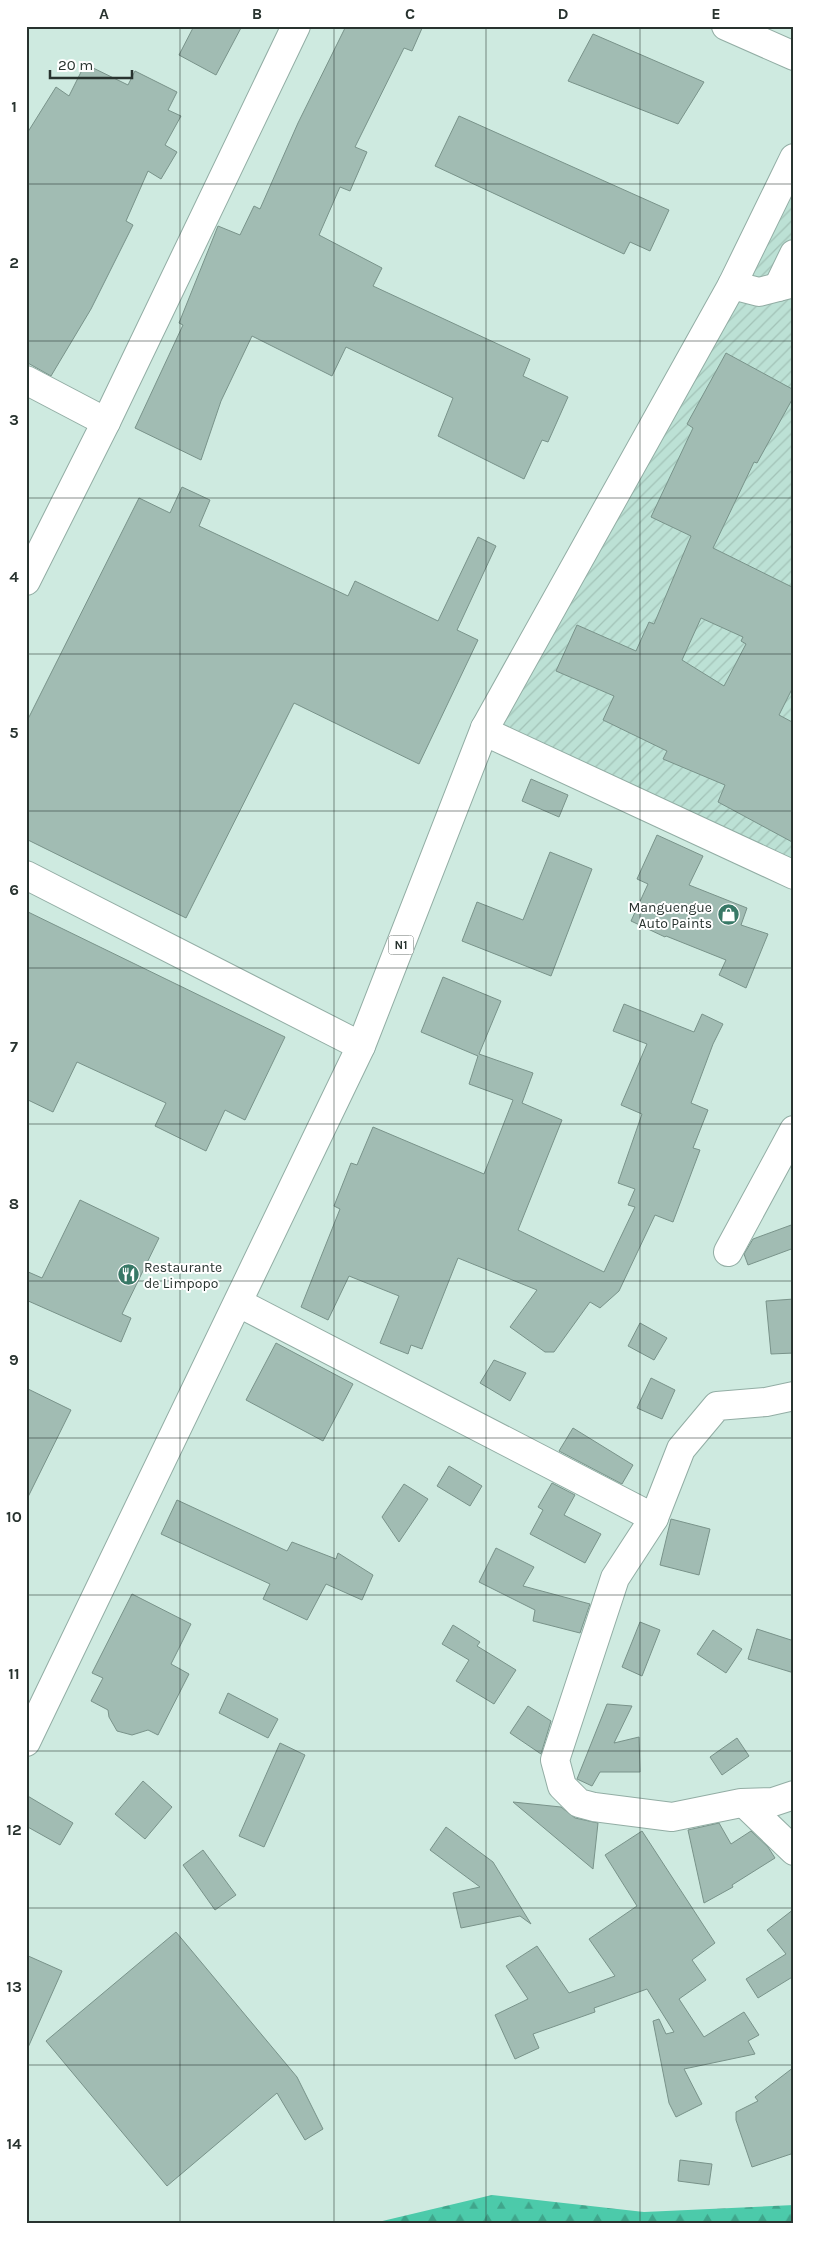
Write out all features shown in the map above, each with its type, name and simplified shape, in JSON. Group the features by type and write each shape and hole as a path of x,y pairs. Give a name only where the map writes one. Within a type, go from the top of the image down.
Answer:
{"main road":[{"path":"26,581 106,422 296,26"},
{"path":"726,26 794,56"},
{"name":"N1","path":"26,1742 239,1303 361,1046 486,728 732,285 794,158"},
{"path":"732,285 759,292 786,285 794,254"},
{"path":"26,380 106,422"},
{"path":"486,728 492,735 794,875"},
{"path":"26,875 361,1046"},
{"path":"728,1252 794,1130"},
{"path":"239,1303 654,1518"},
{"path":"794,1396 766,1402 717,1406 681,1449 654,1518 615,1578 555,1760 562,1786 579,1803 586,1805 672,1817 741,1803 773,1802 794,1795"},
{"path":"745,1804 794,1851"}],"shaded area":[{"path":"794,152 794,869 492,735"}],"green space":[{"path":"492,2195 644,2212 794,2205 794,2223 374,2223"}],"building":[{"path":"194,26 242,26 216,75 179,55"},
{"path":"346,26 423,26 412,51 404,48 355,147 367,152 350,191 340,187 319,235 382,268 373,286 530,359 523,376 568,397 548,442 542,440 524,479 438,436 453,398 346,347 332,376 252,336 221,401 201,460 135,428 183,325 179,323 218,226 240,235 254,206 260,209 298,123"},
{"path":"593,34 704,82 678,124 568,81"},
{"path":"85,64 128,85 135,71 177,92 168,110 181,116 165,145 177,152 161,179 148,171 126,221 133,225 91,309 51,376 26,362 26,135 56,87 69,96"},
{"path":"459,116 669,210 650,251 630,242 624,254 435,166"},
{"path":"726,353 794,390 794,396 757,463 754,462 713,548 794,588 794,685 779,715 794,723 794,843 718,802 725,785 663,759 667,751 603,720 614,696 556,671 577,625 636,651 649,622 654,624 691,536 651,517 693,428 687,424","holes":["701,618 743,637 741,641 746,644 724,686 682,660"]},
{"path":"182,487 210,500 199,526 348,596 355,581 438,621 478,537 496,546 457,630 478,640 419,764 294,703 186,918 26,839 26,723 139,498 170,513"},
{"path":"531,779 568,795 559,817 522,801"},
{"path":"657,835 703,856 689,885 747,908 741,925 768,934 746,988 719,975 726,960 665,937 631,921 648,884 637,879"},
{"path":"550,852 592,869 551,976 462,941 477,902 523,920"},
{"path":"26,911 285,1037 245,1120 225,1110 206,1151 155,1126 166,1103 77,1062 53,1112 26,1099"},
{"path":"443,977 501,1001 479,1054 533,1073 522,1103 562,1120 518,1230 604,1272 635,1207 628,1205 635,1189 618,1183 642,1114 621,1105 647,1044 613,1031 624,1004 694,1032 702,1014 723,1024 713,1044 691,1103 708,1110 693,1148 700,1150 673,1222 655,1215 619,1291 600,1308 590,1302 554,1352 545,1352 510,1327 537,1290 458,1258 422,1349 411,1345 408,1354 380,1343 399,1296 349,1276 328,1320 301,1307 340,1209 334,1206 351,1163 357,1165 373,1127 484,1174 513,1100 469,1084 478,1056 421,1032"},
{"path":"80,1200 159,1238 122,1314 131,1318 121,1342 26,1300 26,1271 42,1278"},
{"path":"794,1224 794,1248 748,1265 744,1254 753,1239"},
{"path":"794,1299 794,1353 771,1354 766,1301"},
{"path":"640,1323 667,1338 654,1360 628,1346"},
{"path":"276,1343 353,1384 323,1441 246,1400"},
{"path":"494,1360 526,1373 510,1401 480,1383"},
{"path":"651,1378 675,1390 662,1419 637,1408"},
{"path":"26,1388 71,1410 26,1501"},
{"path":"573,1428 633,1465 622,1484 559,1451"},
{"path":"449,1466 482,1486 470,1506 437,1486"},
{"path":"552,1483 575,1495 564,1515 601,1534 585,1563 530,1534 543,1510 538,1507"},
{"path":"404,1484 428,1499 399,1542 382,1517"},
{"path":"177,1500 287,1551 292,1542 336,1559 338,1553 373,1575 362,1600 326,1584 307,1620 263,1599 270,1584 161,1534"},
{"path":"671,1519 710,1529 699,1575 660,1565"},
{"path":"496,1548 534,1567 523,1586 590,1604 580,1633 533,1621 535,1610 479,1582"},
{"path":"132,1594 191,1624 171,1664 189,1674 158,1735 148,1730 132,1735 117,1731 109,1717 108,1710 91,1701 103,1678 92,1673"},
{"path":"640,1622 660,1630 642,1676 622,1667"},
{"path":"453,1625 480,1642 477,1646 516,1670 494,1704 456,1681 469,1660 442,1644"},
{"path":"757,1629 794,1641 794,1673 748,1659"},
{"path":"713,1630 742,1649 726,1673 697,1654"},
{"path":"228,1693 278,1719 268,1738 219,1713"},
{"path":"607,1704 632,1706 614,1743 639,1737 640,1772 600,1772 592,1786 577,1779"},
{"path":"528,1706 551,1721 541,1754 510,1733"},
{"path":"737,1738 749,1756 722,1775 710,1757"},
{"path":"280,1743 305,1755 264,1847 239,1836"},
{"path":"143,1781 172,1807 145,1839 115,1814"},
{"path":"26,1795 73,1823 60,1845 26,1826"},
{"path":"513,1802 561,1807 575,1818 598,1823 593,1869"},
{"path":"719,1823 731,1844 751,1831 768,1847 775,1858 732,1885 733,1887 704,1903 688,1830"},
{"path":"446,1827 493,1862 531,1924 520,1916 461,1928 453,1893 480,1887 430,1850"},
{"path":"642,1831 715,1943 692,1960 706,1980 679,1999 704,2037 744,2012 759,2035 748,2041 755,2054 684,2069 702,2104 676,2117 669,2103 653,2021 659,2019 666,2034 674,2032 647,1989 594,2008 595,2012 533,2034 539,2048 515,2059 495,2015 528,1999 506,1966 537,1946 569,1993 615,1976 589,1939 637,1906 605,1855"},
{"path":"203,1850 236,1895 215,1910 183,1865"},
{"path":"794,1909 794,1976 758,1998 746,1979 786,1954 767,1930"},
{"path":"176,1932 297,2077 323,2129 305,2140 277,2093 167,2186 46,2041"},
{"path":"26,1955 62,1971 26,2052"},
{"path":"794,2067 794,2153 752,2167 736,2120 736,2112 758,2101 755,2097"},
{"path":"680,2160 712,2164 709,2185 678,2181"}],"place":[{"name":"Manguengue Auto Paints","path":"728,915"},
{"name":"Restaurante de Limpopo","path":"128,1275"}]}
